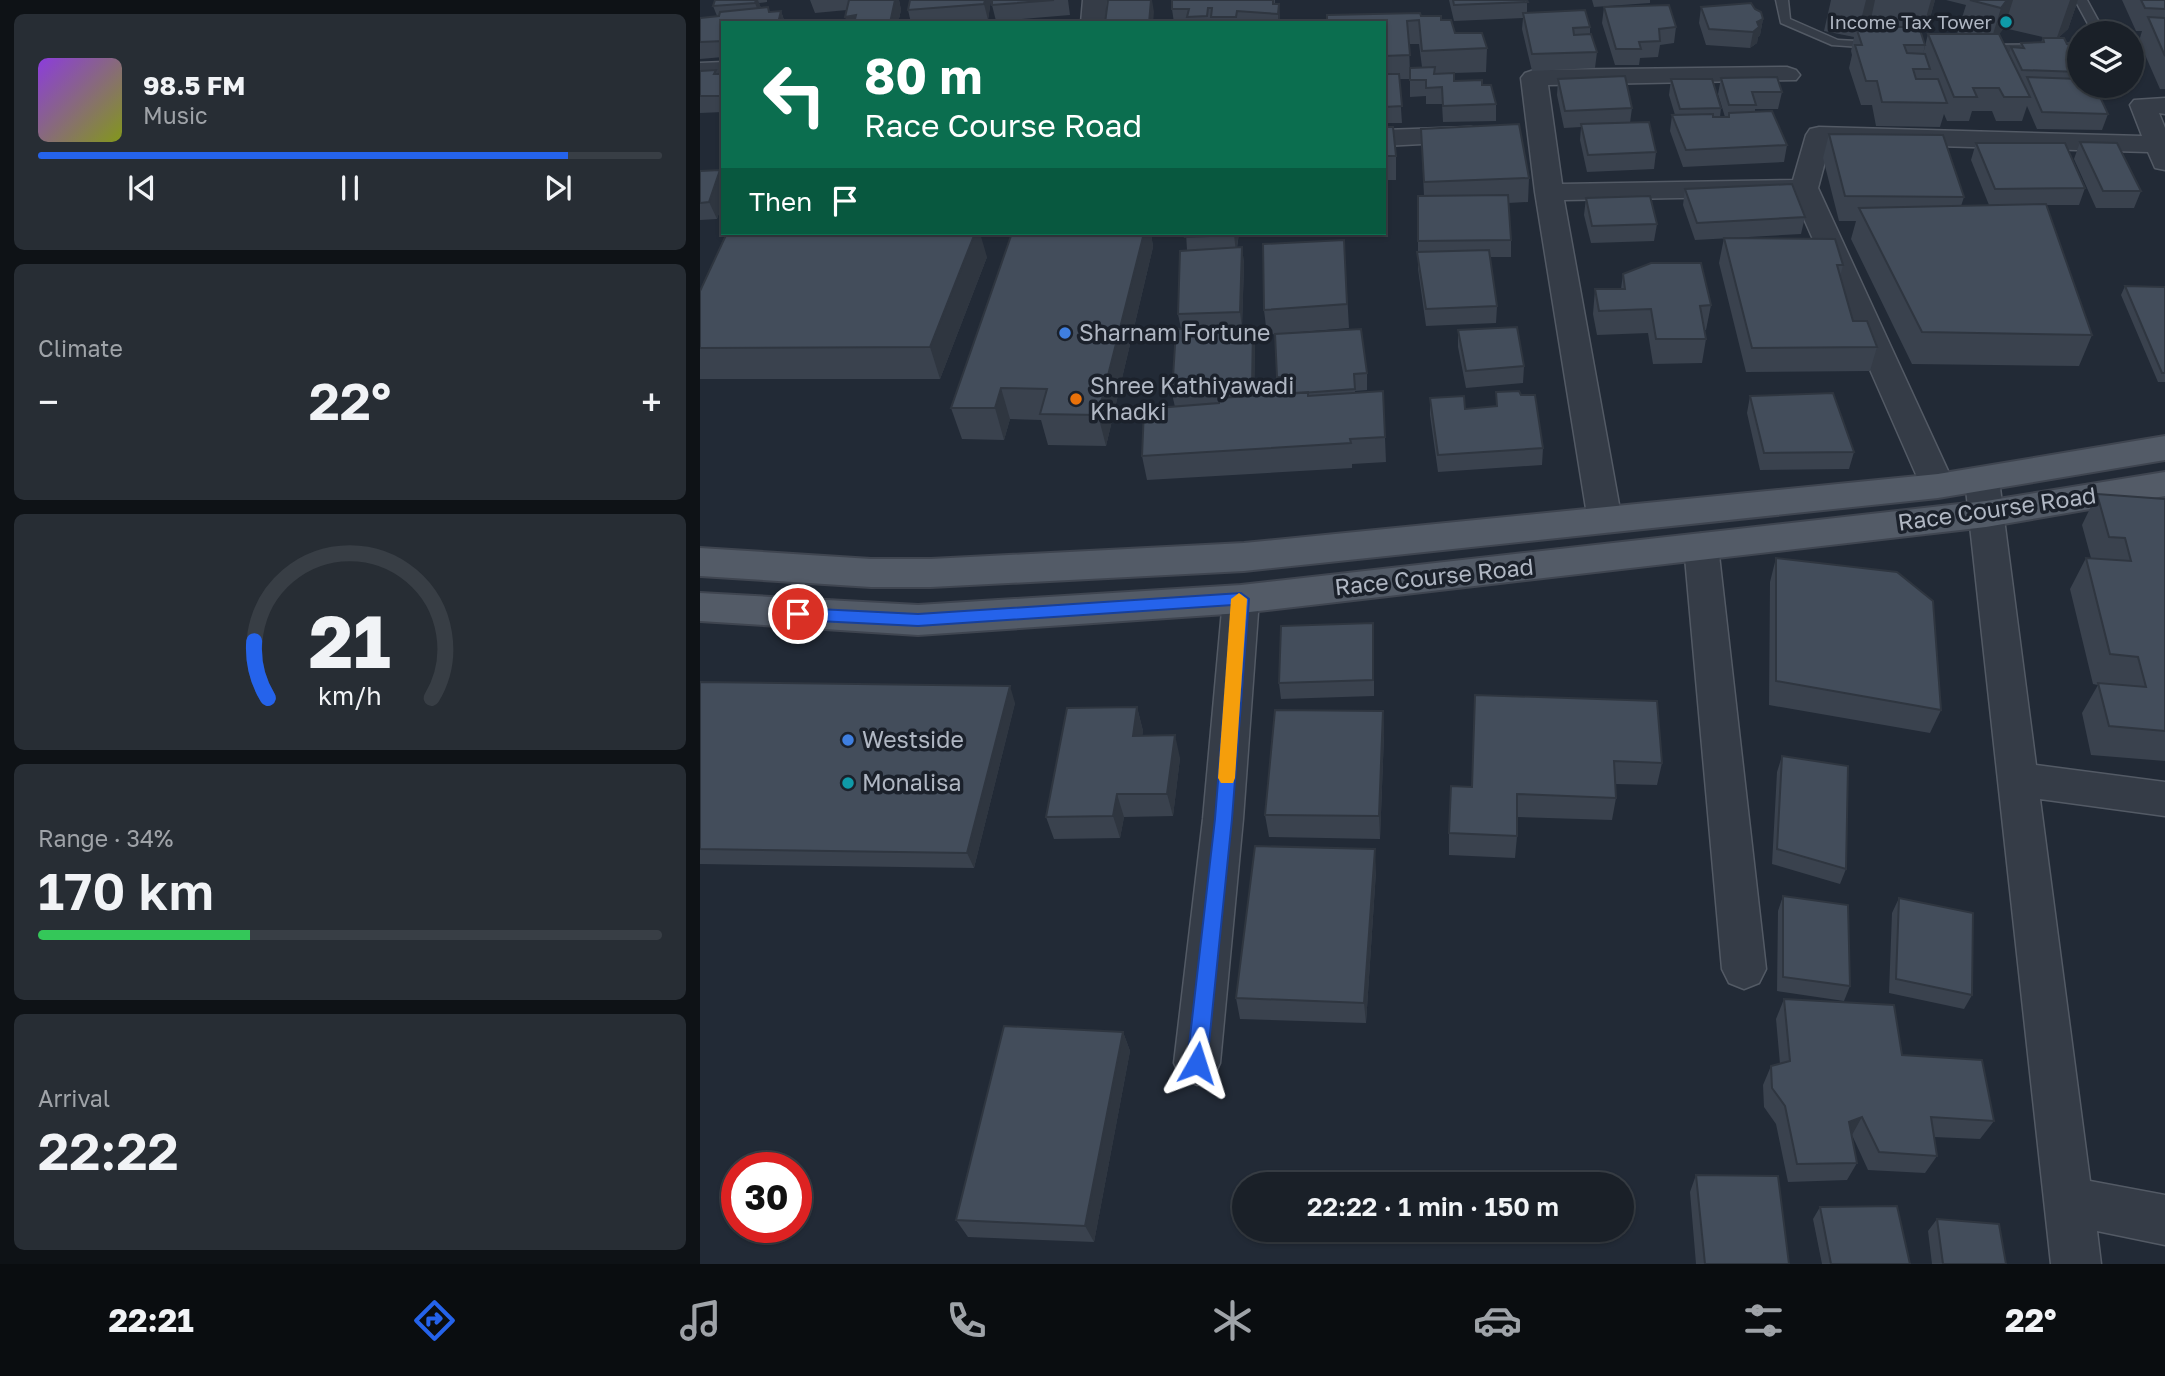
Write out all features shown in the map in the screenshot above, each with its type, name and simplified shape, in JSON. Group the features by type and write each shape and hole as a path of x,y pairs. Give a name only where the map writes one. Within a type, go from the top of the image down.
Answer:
{"main road":[{"name":"Race Course Road","path":"700,607 918,620 1241,599 1701,546 1984,497 2165,448"},
{"name":"Race Course Road","path":"700,562 871,573 931,573 1244,557 1938,486 1984,497 2165,484"}],"street":[{"path":"1093,21 1095,0"},
{"path":"700,71 721,69"},
{"path":"1605,521 1549,192 1519,133 1534,78 1787,75"},
{"path":"1938,486 1804,188 1819,135 2161,153 2143,106 2165,106"},
{"path":"1386,138 1519,133"},
{"path":"1549,192 1804,188"},
{"path":"1984,497 2076,1264"},
{"path":"1701,546 1744,969"},
{"path":"1197,1063 1223,819 1241,599"},
{"path":"2018,779 2165,799"},
{"path":"2070,1201 2165,1220"}],"lane":[{"path":"1782,0 1785,21 1798,27 1836,43 1887,46"},
{"path":"2081,0 2092,21"},
{"path":"1976,49 2067,48"}],"building":[{"path":"715,0 756,0 755,3 713,6"},
{"path":"849,0 895,0 890,21 854,21 856,15 845,17"},
{"path":"910,0 985,0 984,4 908,10"},
{"path":"992,0 1054,0 992,5"},
{"path":"1108,0 1151,0 1149,21 1105,21"},
{"path":"1172,0 1273,0 1273,4 1279,4 1278,14 1237,11 1236,17 1211,17 1212,8 1208,8 1207,16 1187,17 1189,9 1172,9"},
{"path":"1453,0 1527,0 1528,2 1454,5"},
{"path":"1970,0 2007,0 2001,8"},
{"path":"2141,0 2165,0 2165,9 2145,8"},
{"path":"1751,3 1761,12 1763,19 1757,22 1759,27 1753,32 1709,29 1701,7"},
{"path":"1669,5 1676,27 1659,29 1660,41 1639,42 1641,49 1616,49 1604,7"},
{"path":"768,7 769,12 781,11 778,21 721,21 721,41 700,42 700,18 719,16 720,12"},
{"path":"1585,10 1590,27 1573,28 1574,35 1591,34 1597,52 1532,54 1523,13"},
{"path":"1420,13 1421,16 1441,16 1441,20 1451,20 1455,33 1482,33 1487,48 1422,51 1419,20 1407,21 1410,55 1386,56 1386,21 1327,21 1327,15"},
{"path":"2148,17 2165,18 2165,56"},
{"path":"1856,27 1919,27 1925,45 1904,45 1907,53 1925,54 1930,69 1913,69 1916,79 1938,79 1947,103 1882,102 1877,81 1866,81 1855,45 1862,45"},
{"path":"1928,34 1999,34 2030,97 2004,97 1999,88 1973,88 1977,97 1954,97"},
{"path":"2043,38 2064,38 2067,44 2067,72 2022,70 2011,47 2024,48 2021,43 2044,42"},
{"path":"1435,67 1434,74 1454,73 1454,81 1482,80 1482,85 1491,85 1496,104 1443,106 1442,87 1426,88 1426,80 1410,80 1410,68"},
{"path":"716,70 714,74 721,74 721,96 700,96 700,71"},
{"path":"1386,74 1399,74 1402,106 1386,107"},
{"path":"1625,76 1632,108 1565,111 1558,79"},
{"path":"1777,77 1782,92 1752,92 1756,105 1729,105 1721,78"},
{"path":"2027,77 2067,79 2067,98 2101,98 2108,114 2042,112"},
{"path":"1671,79 1712,79 1721,108 1680,109"},
{"path":"1772,111 1787,145 1686,150 1672,115 1713,114 1713,117 1729,117 1729,113"},
{"path":"1649,122 1656,152 1588,155 1581,124"},
{"path":"1519,124 1529,178 1424,182 1421,129"},
{"path":"1386,127 1393,127 1396,156 1386,156"},
{"path":"1829,134 1943,135 1964,197 1845,196"},
{"path":"2080,142 2117,143 2141,191 2103,191"},
{"path":"1976,143 2065,143 2085,188 1995,189"},
{"path":"720,170 709,202 700,203 700,171"},
{"path":"1792,184 1805,217 1697,223 1685,189"},
{"path":"1508,195 1511,240 1418,241 1418,196"},
{"path":"1650,196 1657,224 1592,226 1586,198"},
{"path":"2046,204 2092,335 1922,332 1859,208"},
{"path":"726,235 974,235 930,347 700,348 700,291"},
{"name":"Sharnam Fortune","path":"1011,235 1143,235 1098,415 1040,414 1047,389 1001,388 995,408 951,408"},
{"path":"1186,235 1234,235 1185,237"},
{"path":"1724,238 1835,239 1843,265 1837,265 1853,321 1867,321 1877,347 1752,348"},
{"path":"1344,240 1347,304 1264,310 1263,244"},
{"path":"1242,247 1240,312 1178,314 1180,251"},
{"path":"1489,250 1497,306 1426,309 1417,252"},
{"path":"1651,263 1701,263 1711,305 1700,306 1706,339 1656,339 1651,309 1599,311 1595,289 1625,289 1623,274"},
{"path":"2125,286 2165,287 2165,373 2162,373"},
{"path":"1253,326 1252,390 1172,394 1176,329"},
{"path":"1517,327 1524,366 1466,371 1458,330"},
{"path":"1361,329 1367,373 1354,374 1355,389 1288,394 1288,377 1277,377 1275,334"},
{"path":"1383,391 1385,437 1350,439 1351,443 1142,456 1144,409 1219,403 1219,398 1308,392 1308,396"},
{"path":"1519,391 1521,395 1535,395 1543,448 1438,455 1430,398 1464,396 1465,409 1497,406 1496,392"},
{"path":"1833,393 1854,452 1764,453 1750,396"},
{"path":"2097,494 2165,499 2165,731 2109,726 2098,683 2146,687 2138,657 2110,654 2086,558 2131,561 2125,538 2109,537"},
{"path":"1776,558 1897,572 1933,601 1941,710 1776,681"},
{"path":"1373,623 1373,680 1279,683 1281,626"},
{"name":"Monalisa","path":"700,682 1010,686 967,853 700,849"},
{"path":"1475,695 1657,701 1662,763 1614,761 1616,798 1517,794 1517,836 1449,833 1451,786 1472,787"},
{"path":"1137,707 1133,736 1175,735 1167,794 1117,794 1113,816 1046,817 1067,708"},
{"path":"1275,710 1383,711 1379,816 1265,815"},
{"path":"1782,756 1848,766 1846,869 1777,849"},
{"path":"1255,846 1375,849 1364,1003 1236,998"},
{"path":"1783,896 1848,905 1850,986 1783,977"},
{"path":"1899,898 1973,913 1972,995 1896,979"},
{"path":"1784,999 1894,1005 1902,1055 1982,1060 1994,1121 1931,1117 1937,1156 1879,1152 1862,1117 1849,1122 1857,1163 1797,1164 1785,1106 1772,1088 1771,1066 1790,1061"},
{"path":"1004,1026 1123,1032 1085,1226 956,1220"},
{"path":"1696,1175 1778,1176 1789,1264 1705,1264"},
{"path":"1897,1206 1910,1264 1831,1264 1820,1207"},
{"path":"1937,1219 1999,1224 2006,1264 1943,1264"}],"slow traffic":[{"path":"1227,778 1239,599"}],"place":[{"name":"Income Tax Tower","path":"2006,22"},
{"name":"Sharnam Fortune","path":"1065,333"},
{"name":"Shree Kathiyawadi Khadki","path":"1076,399"},
{"name":"Westside","path":"848,740"},
{"name":"Monalisa","path":"848,783"}],"route":[{"path":"798,614 918,620 1241,599 1223,819 1197,1063"}]}
